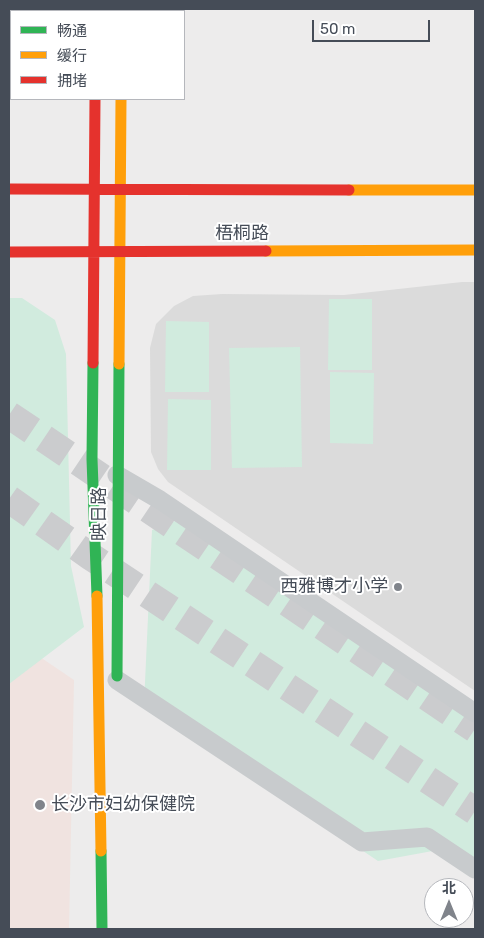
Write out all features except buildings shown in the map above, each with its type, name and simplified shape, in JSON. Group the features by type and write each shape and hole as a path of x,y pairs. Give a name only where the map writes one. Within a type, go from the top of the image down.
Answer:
{"main road":[{"path":"95,100 92,459 99,667 102,929"},
{"name":"映日路","path":"117,685 121,100"},
{"path":"9,189 475,190"},
{"name":"梧桐路","path":"9,252 475,250"}],"street":[{"path":"118,475 160,500 475,713"},
{"path":"117,685 362,842 427,837 475,869"}],"shaded area":[{"name":"西雅博才小学","path":"475,282 475,691 168,482 158,469 151,452 150,348 156,324 174,306 193,296 222,294 344,295"},
{"name":"长沙市妇幼保健院","path":"9,636 74,680 69,929 9,929"}],"green space":[{"path":"9,298 22,298 55,320 66,354 71,566 84,627 9,684"},
{"path":"329,299 372,299 372,370 328,370"},
{"path":"166,321 209,322 209,392 165,392"},
{"path":"300,347 302,467 232,468 229,348"},
{"path":"330,372 374,373 373,444 330,443"},
{"path":"168,399 211,400 211,470 167,470"},
{"path":"175,521 475,722 475,874 438,850 378,861 144,704 152,530"}],"tunnel":[{"path":"9,415 475,729"},
{"path":"9,499 90,556 475,811"}],"traffic: fast":[{"path":"93,363 92,459 97,596"},
{"path":"117,676 119,364"},
{"path":"101,851 102,929"}],"traffic: slow":[{"path":"119,364 121,100"},
{"path":"349,190 475,190"},
{"path":"266,251 475,250"},
{"path":"97,596 101,851"}],"traffic: jam":[{"path":"93,363 95,100"},
{"path":"9,189 349,190"},
{"path":"9,252 266,251"}],"place":[{"name":"西雅博才小学","path":"398,587"},
{"name":"长沙市妇幼保健院","path":"40,805"}]}
